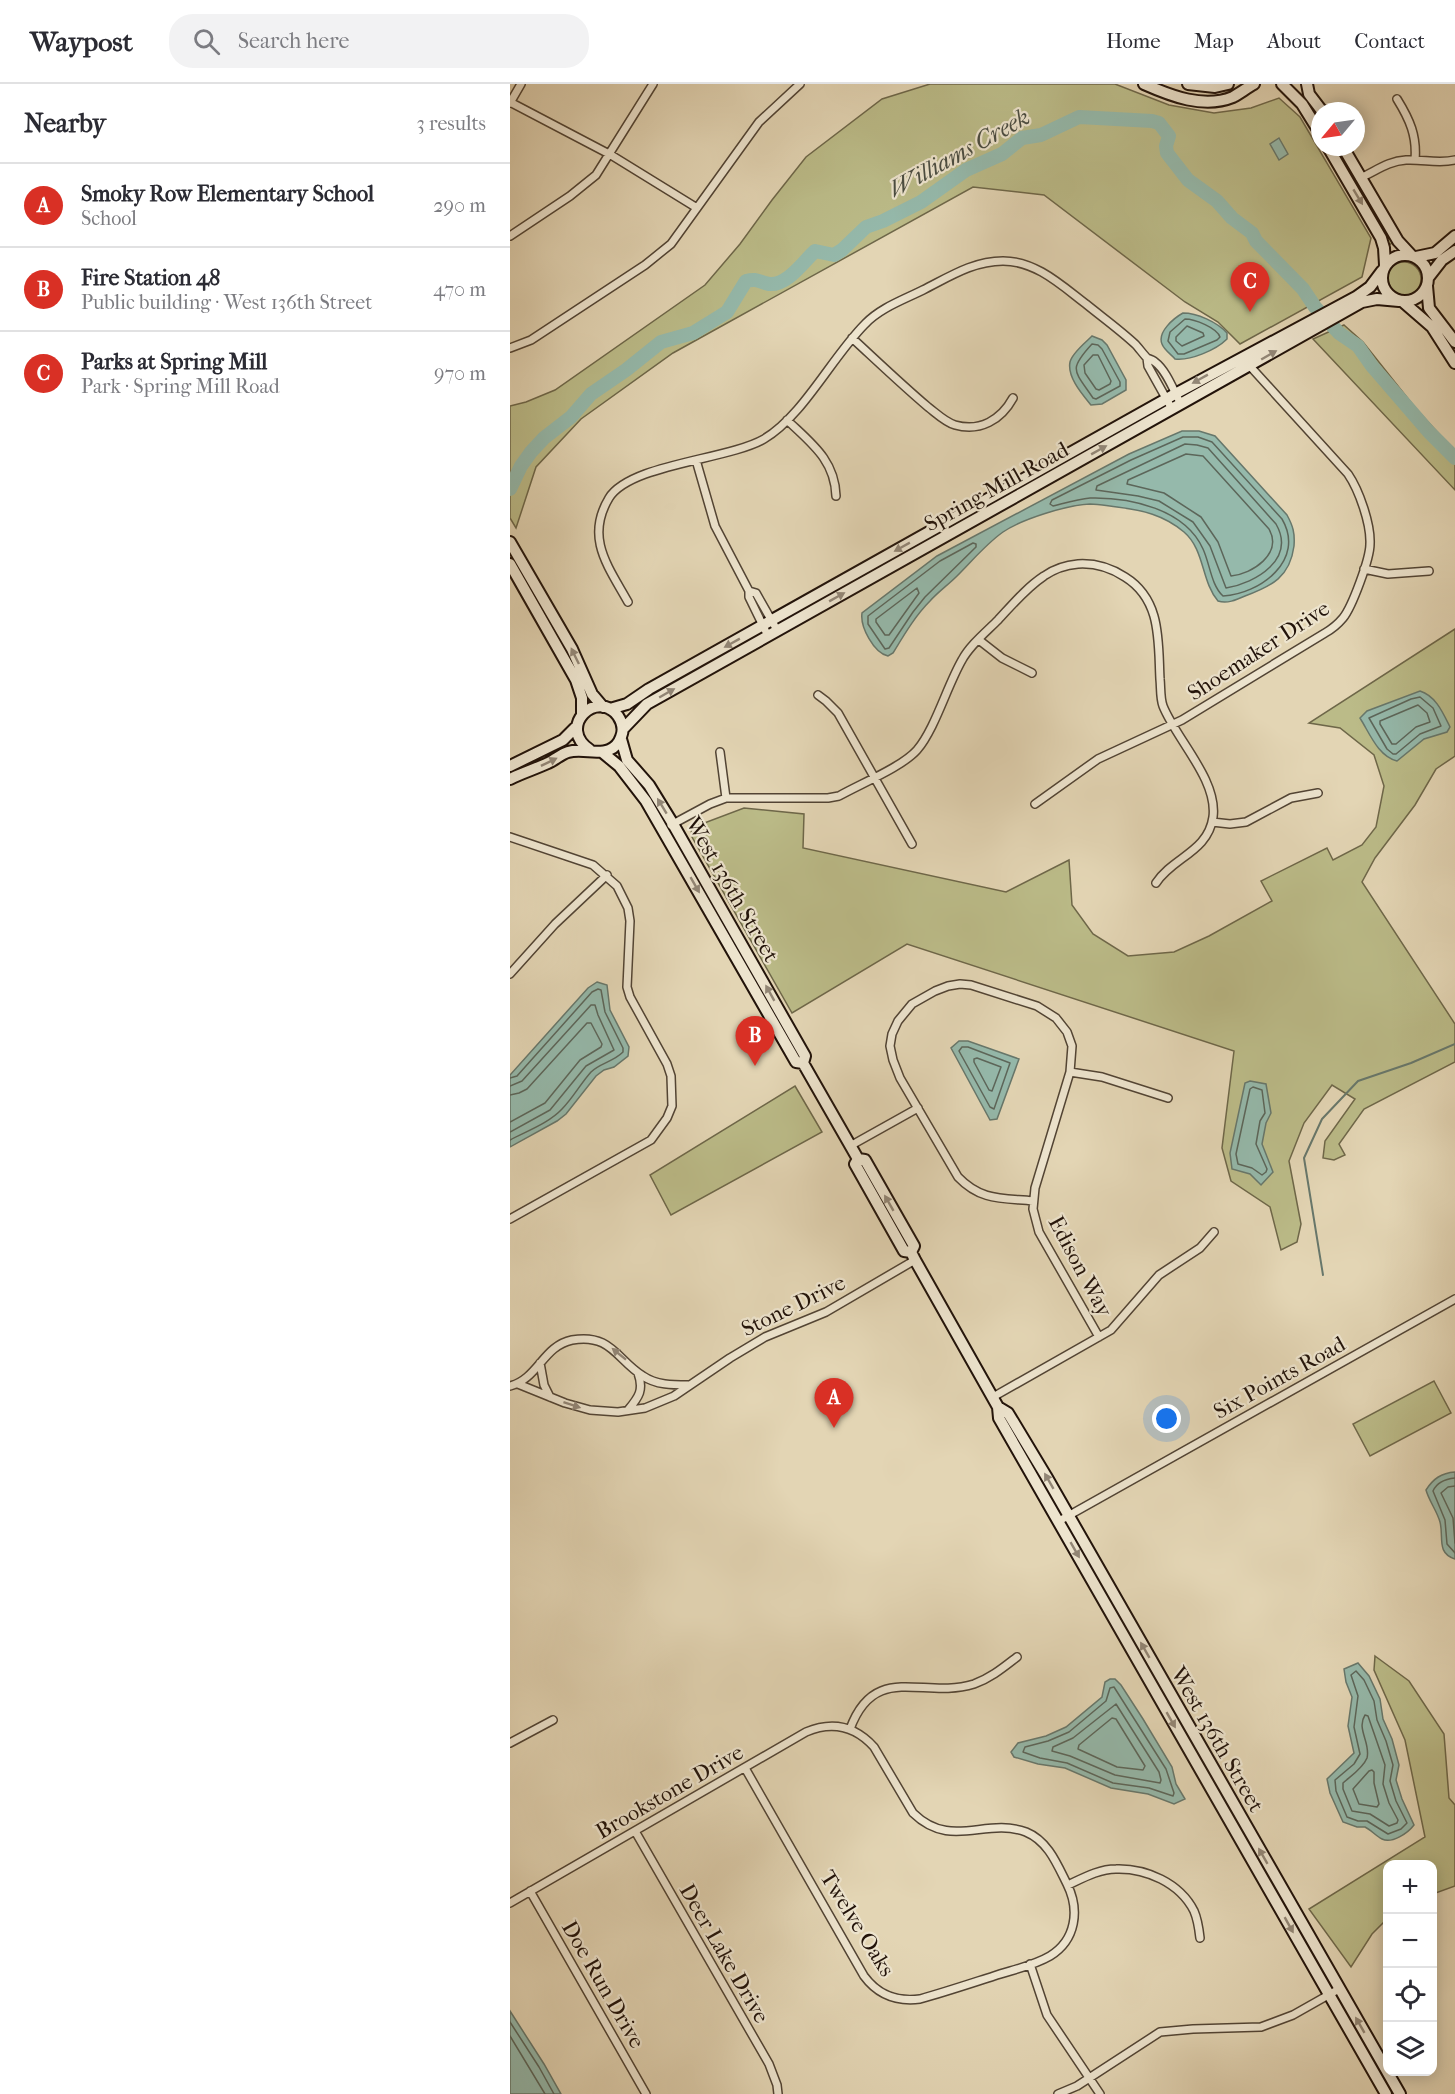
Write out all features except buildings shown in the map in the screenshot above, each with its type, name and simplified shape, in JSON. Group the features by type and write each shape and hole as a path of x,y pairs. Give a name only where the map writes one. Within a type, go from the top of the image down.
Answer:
{"street":[{"path":"521,84 510,102 611,154 697,208"},
{"path":"510,236 596,175 653,84"},
{"path":"510,348 531,340 661,254 675,239 759,122 800,84"},
{"path":"1144,84 1184,99 1208,102 1225,99 1254,84"},
{"path":"1188,84 1215,87 1228,84"},
{"path":"1281,84 1302,104 1311,118"},
{"path":"1307,84 1309,93 1316,102"},
{"path":"1397,99 1412,125 1415,137 1415,160"},
{"path":"1333,156 1381,238 1384,249 1381,277 1384,289 1432,327 1455,363"},
{"path":"1348,156 1398,241 1424,264 1429,308 1455,342"},
{"path":"1360,178 1389,163 1415,160 1435,162 1455,160"},
{"path":"1383,268 1390,259 1398,255 1432,254 1455,236"},
{"path":"1400,301 1417,298 1442,260 1455,251"},
{"path":"628,602 600,551 598,529 600,517 616,489 628,481 752,444 773,433 787,420 852,338 872,317 975,265 1004,261 1029,266 1054,279 1155,362 1176,407"},
{"name":"Spring Mill Road","path":"622,734 647,704 770,628 1170,396 1241,357 1338,311 1368,289 1383,268"},
{"name":"Spring Mill Road","path":"1338,311 1370,300 1400,301"},
{"name":"Spring Mill Road","path":"606,708 630,702 770,628 1176,407 1250,365 1310,326"},
{"path":"852,338 910,392 941,417 956,425 975,427 992,422 1013,398"},
{"name":"Shoemaker Drive","path":"1035,804 1098,759 1173,724 1219,699 1336,626 1350,606 1369,552 1370,536 1363,508 1351,479 1241,357"},
{"path":"787,420 817,448 827,463 836,481 836,496"},
{"path":"696,460 715,526 749,591 756,593 770,628"},
{"path":"510,542 572,649 592,694 619,717 622,734 613,748 602,752 590,750 569,752 510,780"},
{"path":"510,564 576,680 582,698 582,715 577,726 563,740 510,766"},
{"path":"668,827 726,798 828,798 839,796 875,777 916,751 962,659 1030,587 1053,571 1080,564 1098,566 1117,572 1134,584 1143,594 1155,616 1158,629 1162,702 1209,790 1213,806 1212,822 1208,834 1198,847 1170,866 1156,883"},
{"path":"1364,569 1388,574 1429,571"},
{"path":"979,640 1002,658 1032,673"},
{"path":"818,695 838,713 912,844"},
{"path":"582,715 591,708 606,708"},
{"path":"577,726 580,740 590,750"},
{"name":"West 136th Street","path":"622,734 627,760 649,785 668,827 796,1062 803,1063 858,1159 855,1164 904,1251 913,1256 996,1402 999,1418 1064,1519 1400,2094"},
{"name":"West 136th Street","path":"602,752 627,775 668,827"},
{"path":"720,753 726,798"},
{"path":"1212,822 1230,824 1246,822 1291,798 1317,793"},
{"path":"510,837 593,865 617,886 628,908 630,939 627,987 630,997 667,1064 671,1076 672,1106 667,1118 651,1140 510,1219"},
{"path":"510,974 555,924 607,875"},
{"path":"1033,1201 986,1196 974,1192 958,1177 900,1078 893,1060 890,1046 892,1034 898,1021 912,1004 948,986 971,985 1037,1006 1048,1012 1067,1032 1072,1046 1070,1072 1102,1077 1168,1098"},
{"name":"Edison Way","path":"1070,1072 1035,1188 1033,1201 1035,1221 1039,1232 1100,1337"},
{"path":"850,1146 918,1108"},
{"path":"996,1402 1118,1324 1159,1275 1200,1248 1214,1232"},
{"name":"Stone Drive","path":"518,1384 590,1410 611,1412 657,1404 674,1396 765,1337 816,1317 913,1256"},
{"name":"Six Points Road","path":"1064,1519 1455,1299"},
{"path":"510,1386 518,1384 534,1371 546,1355 559,1344 576,1339 606,1344 642,1376 660,1383 688,1385"},
{"path":"540,1363 544,1385 550,1397"},
{"path":"628,1410 641,1394 638,1371"},
{"name":"West 136th Street","path":"1064,1519 1386,2094"},
{"path":"850,1729 862,1705 873,1694 881,1690 904,1686 943,1689 973,1684 991,1676 1017,1657"},
{"path":"510,1743 553,1719"},
{"name":"Brookstone Drive","path":"510,1903 814,1729 831,1725 850,1729"},
{"name":"Twelve Oaks","path":"745,1768 864,1976 880,1992 899,2000 920,1999 1030,1964 1052,1955 1059,1949 1070,1933 1075,1914 1068,1885 1045,1845 1027,1833 1010,1829 943,1831 922,1821 913,1813 874,1747 866,1738 850,1729"},
{"name":"Deer Lake Drive","path":"635,1831 769,2064 778,2094"},
{"path":"1068,1885 1091,1874 1115,1869 1134,1870 1156,1876 1173,1887 1194,1910 1200,1938"},
{"name":"Doe Run Drive","path":"530,1891 646,2094"},
{"path":"1030,1964 1047,2015 1100,2094"},
{"path":"1059,2094 1089,2078 1160,2032 1261,2027 1293,2015 1339,1989"}],"green space":[{"path":"930,84 1115,84 1169,105 1214,113 1251,108 1279,98 1300,117 1311,136 1311,156 1323,156 1371,238 1362,277 1240,344 1218,322 1185,302 1044,195 973,187 673,353 581,419 536,467 516,528 510,518 510,406 555,390 705,285 740,244 806,157 882,99"},
{"path":"1338,156 1343,156 1394,242 1389,245"},
{"path":"1404,262 1416,267 1421,279 1416,291 1404,296 1392,291 1387,279 1392,267"},
{"path":"1344,325 1363,342 1417,410 1455,451 1455,490 1313,339"},
{"path":"1455,629 1455,756 1436,769 1415,805 1375,858 1362,882 1455,1024 1455,1062 1364,1109 1339,1144 1345,1155 1334,1160 1323,1158 1325,1141 1355,1099 1332,1085 1304,1123 1289,1161 1301,1224 1297,1242 1281,1250 1270,1207 1231,1181 1222,1148 1234,1051 907,944 792,1013 692,837 691,828 744,808 804,814 803,848 1006,892 1069,860 1072,905 1093,934 1128,956 1174,952 1209,936 1272,901 1261,881 1327,848 1333,860 1362,845 1376,827 1384,786 1374,755 1340,728 1309,723"},
{"path":"795,1086 822,1132 671,1215 650,1175"},
{"path":"1434,1381 1451,1413 1370,1456 1353,1424"},
{"path":"1375,1656 1409,1681 1444,1734 1449,1798 1455,1805 1455,1886 1437,1893 1437,1860 1388,1860 1425,1837 1405,1740 1374,1670"},
{"path":"1383,1863 1383,1923 1372,1934 1351,1967 1309,1909"}],"water":[{"path":"1279,138 1288,154 1279,160 1270,144"},
{"path":"1183,313 1200,316 1212,322 1227,333 1227,339 1202,354 1175,359 1164,348 1161,339 1167,326"},
{"path":"1092,336 1107,345 1126,380 1126,390 1102,404 1091,405 1076,385 1071,374 1070,362 1073,355"},
{"path":"1182,431 1199,431 1215,436 1287,515 1294,533 1292,557 1284,573 1271,584 1235,600 1218,601 1208,584 1200,556 1191,539 1176,526 1161,517 1135,510 1097,504 1080,505 1033,518 1003,532 925,607 893,653 888,656 883,654 873,645 863,625 862,613 937,556 1129,454"},
{"path":"1420,691 1435,701 1450,727 1447,732 1424,739 1397,761 1380,749 1360,718 1367,711"},
{"path":"597,982 607,985 610,1010 629,1047 628,1056 614,1067 596,1076 566,1114 557,1121 510,1147 510,1075 588,988"},
{"path":"959,1041 968,1041 1019,1059 997,1119 990,1120 951,1048"},
{"path":"1250,1081 1266,1084 1271,1113 1266,1123 1262,1144 1273,1172 1261,1185 1250,1174 1232,1169 1230,1153 1245,1083"},
{"path":"1455,1472 1455,1559 1443,1549 1440,1522 1426,1490 1438,1477"},
{"path":"1358,1663 1369,1676 1380,1699 1383,1719 1392,1739 1399,1765 1396,1780 1414,1825 1404,1834 1390,1840 1382,1839 1365,1827 1343,1822 1330,1793 1327,1779 1354,1753 1348,1726 1352,1697 1344,1669"},
{"path":"1115,1679 1121,1685 1143,1719 1172,1767 1176,1784 1185,1799 1174,1804 1148,1794 1111,1788 1065,1768 1014,1757 1011,1752 1018,1743 1046,1736 1066,1727 1102,1697 1105,1682"},
{"path":"510,2011 544,2064 561,2094 510,2094"}],"waterway":[{"name":"Williams Creek","path":"510,489 531,452 544,438 571,417 591,394 661,342 693,333 727,312 746,281 756,280 776,284 794,272 815,251 834,255 866,227 921,202 966,170 1002,154 1022,138 1041,135 1079,117 1159,123 1169,136 1166,146 1167,153 1188,180 1217,201 1232,218 1252,233 1256,241 1303,289 1315,307 1339,333 1358,346 1372,366 1429,432 1455,458"},
{"path":"1323,1275 1304,1158 1322,1119 1358,1081 1411,1063 1455,1044"}],"place":[{"name":"Parks at Spring Mill","path":"1250,312"},
{"name":"Fire Station 48","path":"755,1066"},
{"name":"Smoky Row Elementary School","path":"834,1428"}]}
